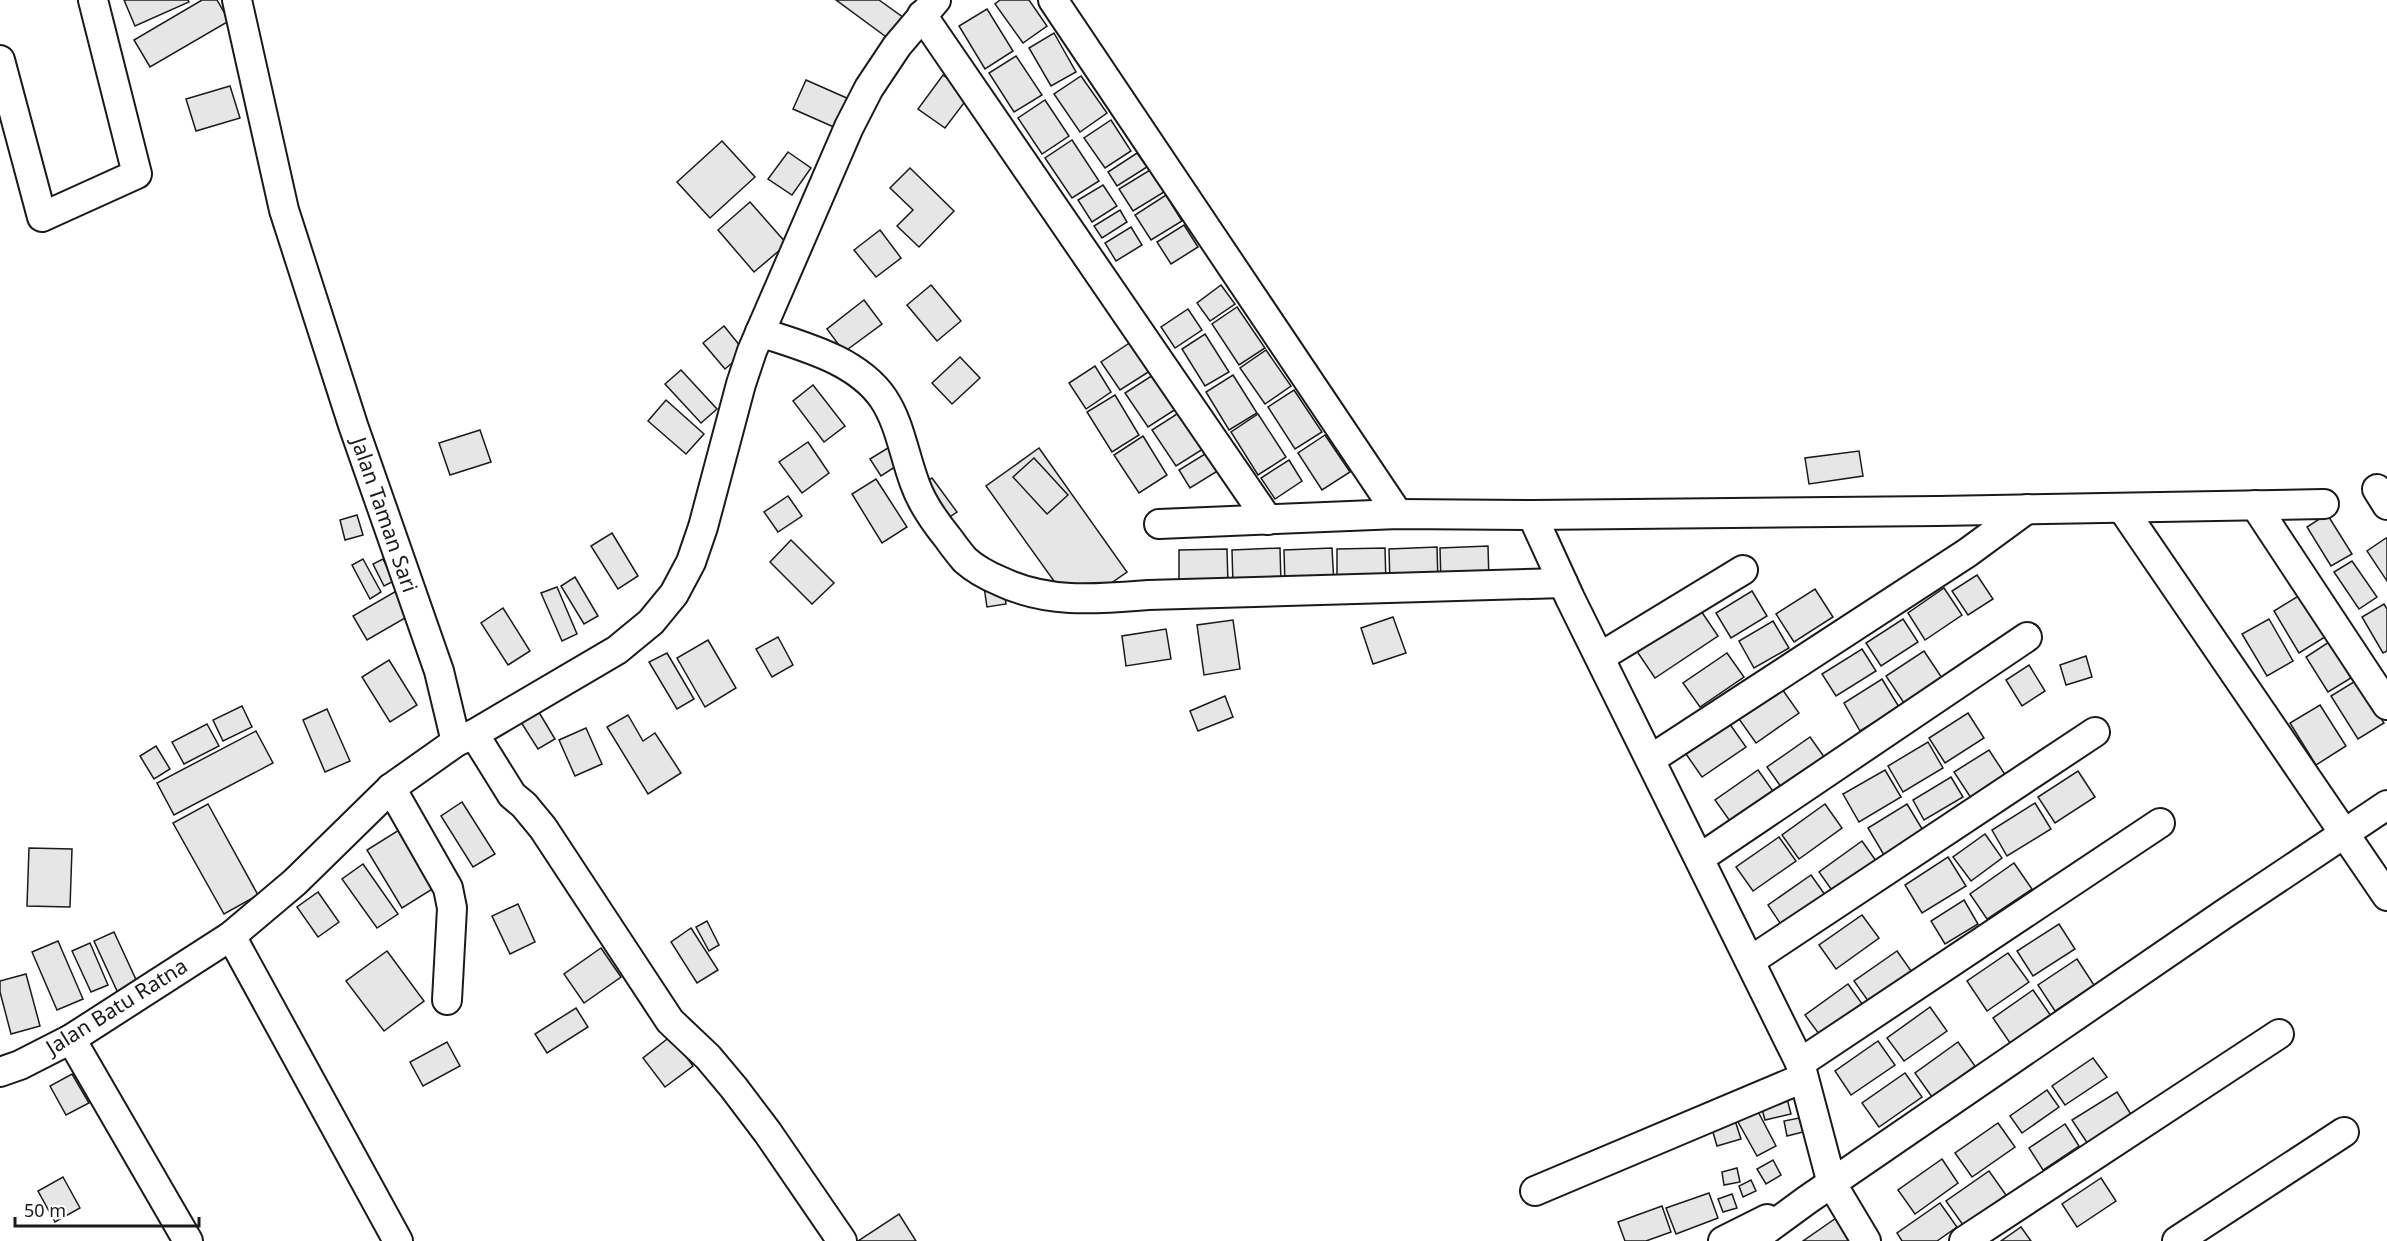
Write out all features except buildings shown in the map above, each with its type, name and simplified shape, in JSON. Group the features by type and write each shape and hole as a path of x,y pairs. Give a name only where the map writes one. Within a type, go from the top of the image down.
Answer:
{"street":[{"path":"0,60 42,217 137,174 93,0"},
{"name":"Jalan Taman Sari","path":"237,0 284,210 345,403 439,671 465,738 512,795 524,805 543,828 670,1021 708,1057 734,1088 768,1133 842,1241"},
{"path":"1053,0 1398,514"},
{"path":"398,1241 231,936 296,882 391,788 465,738 617,650 651,622 674,594 691,562 703,527 741,384 759,332 849,127 880,71 897,46 929,8 1268,520"},
{"path":"759,332 800,346 849,367 868,382 882,398 893,419 915,484 927,509 942,531 965,560 1020,591 1046,597 1085,600 1148,595 1563,583"},
{"path":"1159,524 1398,514 1532,515 2027,510 2324,504"},
{"path":"2255,505 2387,705"},
{"path":"2122,508 2387,896"},
{"path":"1651,759 1967,553 2027,510"},
{"path":"1532,515 1563,583 1700,858 1802,1071 1832,1184 1866,1241"},
{"path":"1600,657 1743,570"},
{"path":"1700,858 2027,637"},
{"path":"1750,961 2095,732"},
{"path":"391,788 448,888 452,908 447,1000"},
{"path":"1751,1241 1807,1200 2387,805"},
{"path":"1536,1191 1802,1071 2160,823"},
{"name":"Jalan Batu Ratna","path":"0,1072 20,1065 71,1039 231,936"},
{"path":"1964,1241 2279,1034"},
{"path":"71,1039 188,1241"},
{"path":"2177,1241 2344,1132"},
{"path":"1723,1241 1807,1200"}]}
